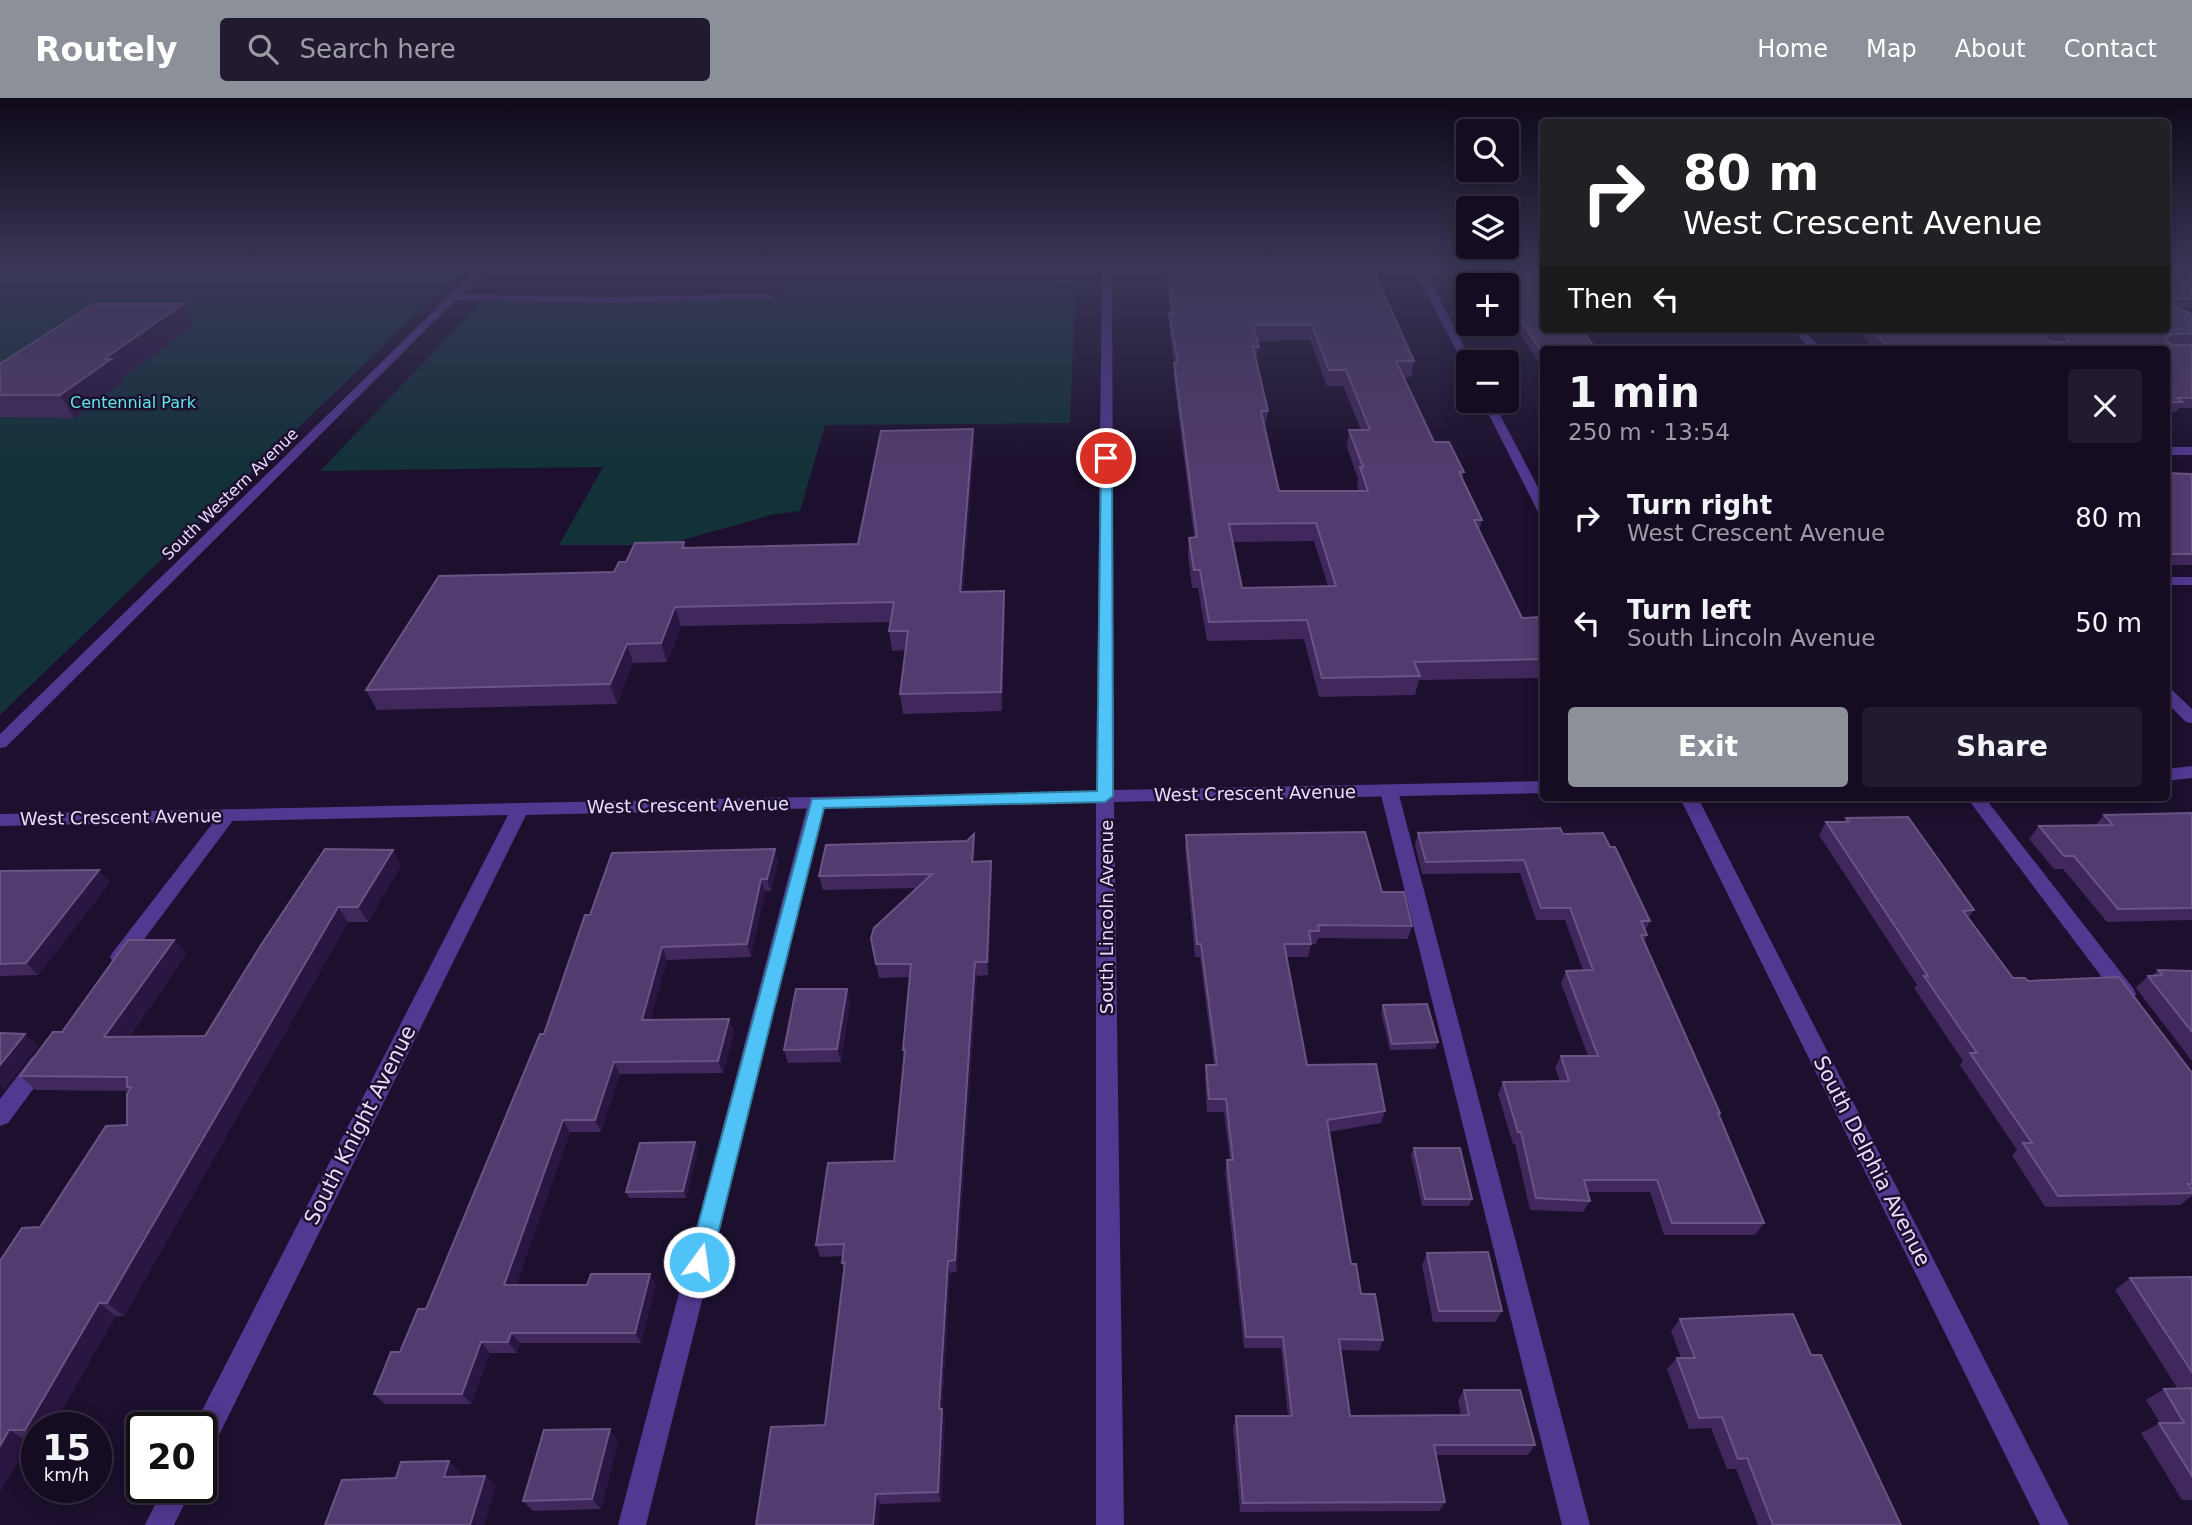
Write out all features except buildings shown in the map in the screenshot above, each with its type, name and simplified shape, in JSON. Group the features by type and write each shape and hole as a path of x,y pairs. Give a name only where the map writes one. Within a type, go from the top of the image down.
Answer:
{"street":[{"name":"South Western Avenue","path":"0,743 415,335"},
{"name":"South Lincoln Avenue","path":"1107,335 1105,796 1110,1525"},
{"path":"1493,413 1540,504"},
{"path":"2170,451 2192,451"},
{"path":"2170,581 2192,581"},
{"path":"2170,697 2192,718"},
{"path":"2170,775 2192,772"},
{"name":"West Crescent Avenue","path":"0,820 1540,787"},
{"path":"1389,791 1576,1525"},
{"name":"South Delphia Avenue","path":"1691,801 2055,1525"},
{"path":"1978,801 2135,1006"},
{"path":"632,1525 817,803"},
{"name":"South Knight Avenue","path":"216,1412 520,809"},
{"path":"108,974 228,815"},
{"path":"0,1116 50,1051"},
{"path":"159,1525 170,1503"}],"green space":[{"name":"Centennial Park","path":"0,335 395,335 0,715"},
{"path":"450,335 1074,335 1070,423 825,425 800,511 771,515 665,545 559,545 603,467 320,471"}],"route":[{"path":"699,1262 817,803 1105,796 1106,458"}]}
